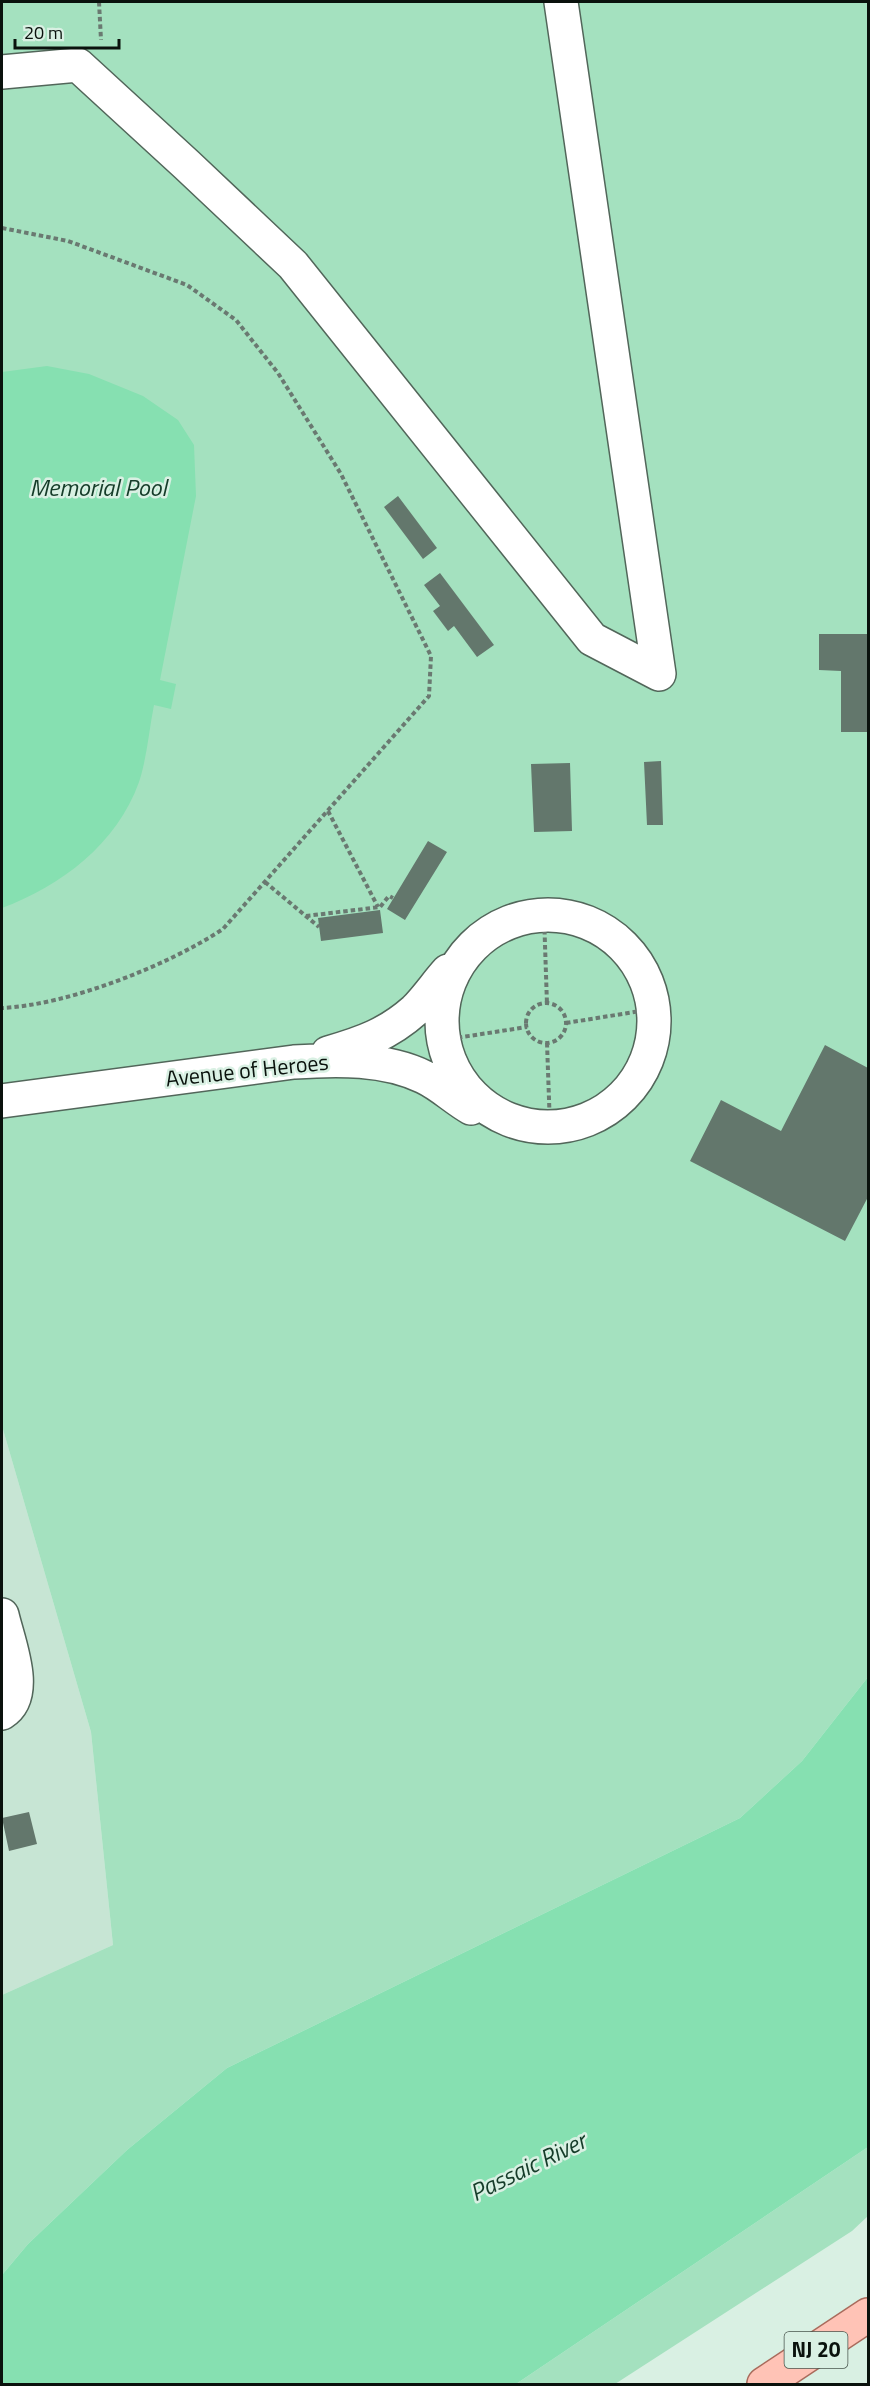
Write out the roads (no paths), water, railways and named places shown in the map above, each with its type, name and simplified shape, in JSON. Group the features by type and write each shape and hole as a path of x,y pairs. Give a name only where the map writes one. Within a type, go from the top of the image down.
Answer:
{"main road":[{"name":"NJ 20","path":"764,2385 868,2316"}],"street":[{"path":"2,72 78,65 293,265 592,639 659,674 561,2"},
{"name":"Avenue of Heroes","path":"2,1101 330,1059 356,1061 409,1071 437,1085 470,1108 516,1123 550,1127 568,1126 589,1120 609,1109 628,1091 642,1070 651,1047 653,1009 651,995 643,973 632,956 614,938 596,926 572,917 544,915 526,917 504,924 485,935 466,952 450,977 442,1005 443,1040 447,1057 457,1078 471,1096 491,1111 516,1123"},
{"path":"294,1062 377,1038 415,1009 466,952"},
{"path":"2,1615 17,1683 10,1707 2,1713"}],"water":[{"name":"Memorial Pool","path":"47,366 89,374 143,396 178,420 194,445 196,496 160,680 176,684 171,709 154,705 142,773 129,804 117,825 84,860 45,888 2,908 2,372"},
{"name":"Passaic River","path":"868,1677 868,2147 516,2384 2,2384 2,2275 28,2244 127,2150 227,2068 740,1818 802,1761"}]}
